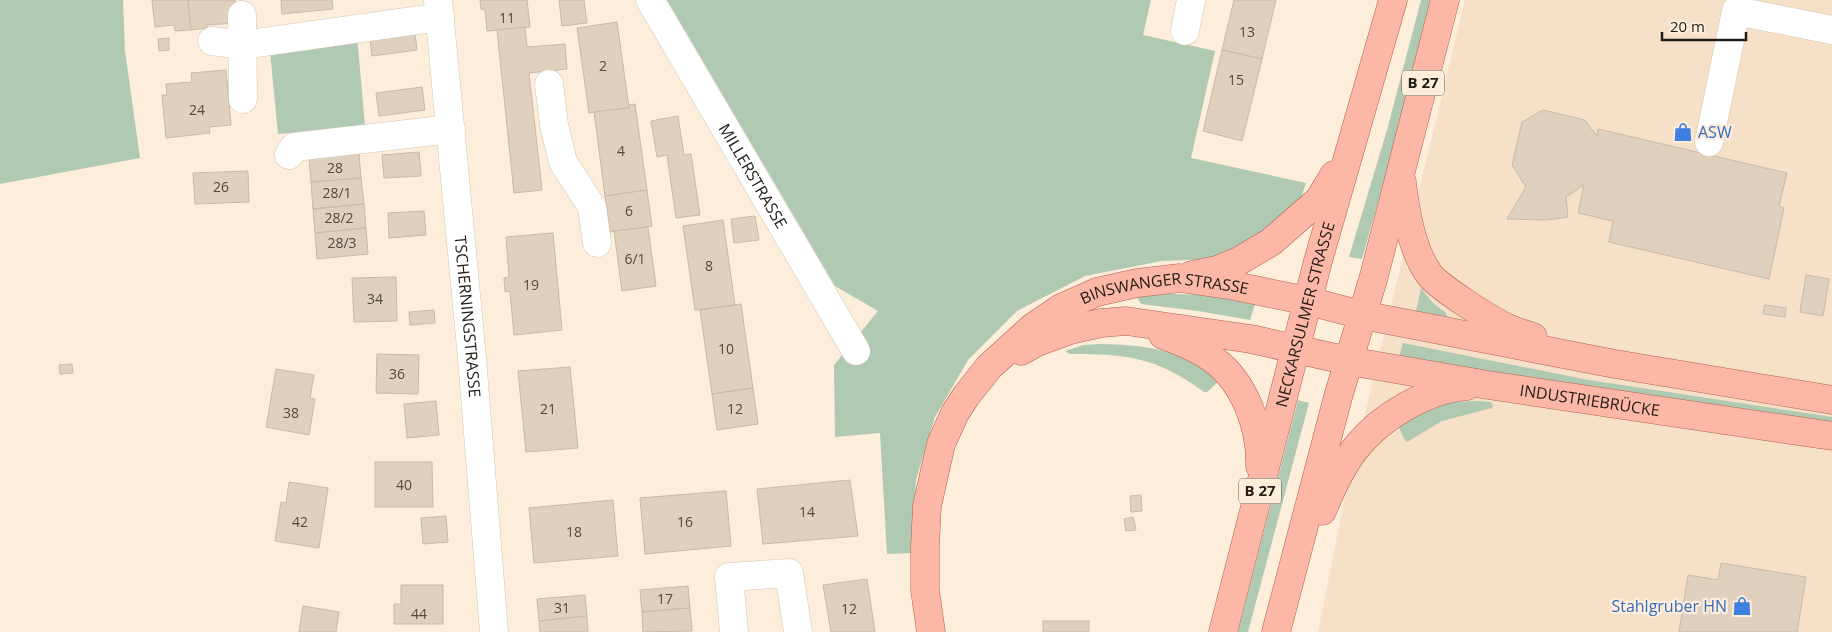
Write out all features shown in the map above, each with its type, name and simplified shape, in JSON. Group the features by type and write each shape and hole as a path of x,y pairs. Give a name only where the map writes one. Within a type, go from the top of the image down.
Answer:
{"main road":[{"name":"NECKARSULMER STRASSE","path":"1223,632 1259,498 1295,348 1347,154 1393,0"},
{"name":"B 27","path":"1276,632 1349,361 1374,276 1445,0"},
{"path":"1180,278 1217,270 1239,261 1270,242 1318,200 1347,154"},
{"path":"1401,166 1405,210 1415,244 1429,274 1453,294 1508,328 1615,364"},
{"name":"BINSWANGER STRASSE","path":"931,632 925,590 924,547 928,506 941,444 955,413 966,396 989,367 1033,327 1062,308 1097,292 1137,283 1180,278 1235,286 1308,301 1362,315"},
{"path":"1362,315 1615,364 1832,400"},
{"path":"1126,321 1176,340 1214,360 1233,378 1247,402 1255,427 1260,460 1259,498"},
{"name":"BINSWANGER STRASSE","path":"989,367 1037,342 1070,330 1101,323 1126,321 1238,336 1349,361"},
{"name":"INDUSTRIEBRÜCKE","path":"1349,361 1488,385 1832,436"},
{"path":"1289,586 1334,483 1355,449 1384,421 1410,404 1437,392 1460,387 1488,385"}],"street":[{"name":"MILLERSTRASSE","path":"650,0 856,351"},
{"path":"1186,31 1191,0"},
{"path":"212,41 243,45 439,9"},
{"name":"TSCHERNINGSTRASSE","path":"439,9 494,632"},
{"path":"1709,142 1736,11 1832,30"},
{"path":"242,15 242,99"},
{"path":"549,84 554,125 563,162 592,207 597,243"},
{"path":"289,155 294,146 451,128"},
{"path":"734,632 729,577 789,573 798,632"}],"shaded area":[{"path":"1465,0 1832,0 1832,632 1318,632 1346,492"}],"green space":[{"path":"0,0 123,0 125,51 140,158 0,184"},
{"path":"667,0 1151,0 1143,35 1215,51 1191,158 1306,183 1291,228 1236,258 1162,261 1085,276 1017,311 968,360 935,417 916,480 912,553 887,554 880,433 835,437 834,365 878,311 835,286"},
{"path":"1421,0 1431,0 1409,92 1362,259 1349,257 1387,130"},
{"path":"357,35 365,126 278,134 270,51"},
{"path":"1421,288 1433,303 1446,313 1448,318 1416,311"},
{"path":"1139,295 1209,295 1256,301 1250,320 1141,304 1138,298"},
{"path":"1403,343 1589,380 1832,417 1832,425 1399,357"},
{"path":"1101,344 1148,348 1179,355 1207,370 1219,381 1207,392 1204,392 1171,371 1141,360 1109,355 1070,354 1065,351 1083,345"},
{"path":"1298,400 1309,403 1248,632 1238,632"},
{"path":"1454,402 1491,402 1493,406 1492,408 1442,421 1407,442 1398,425 1432,408"}],"building":[{"path":"152,0 188,0 191,30 175,31 174,25 155,27"},
{"path":"188,0 235,0 237,23 207,25 207,28 191,30"},
{"path":"281,0 332,0 333,9 282,14"},
{"path":"480,0 527,0 530,27 487,31 485,9 481,9"},
{"path":"559,0 584,0 587,23 562,26"},
{"path":"1234,0 1276,0 1262,59 1222,50"},
{"path":"617,22 629,108 589,113 577,28"},
{"path":"414,25 417,50 372,56 369,31"},
{"path":"525,27 527,47 565,44 567,69 529,73 542,190 514,193 497,30"},
{"path":"169,38 169,50 159,51 158,39"},
{"path":"1222,50 1262,59 1242,141 1203,131"},
{"path":"226,70 231,125 209,127 210,133 166,138 162,95 167,95 166,84 192,82 191,73"},
{"path":"422,87 425,110 379,116 376,93"},
{"path":"635,104 647,190 605,196 594,112 629,108 629,105"},
{"path":"1543,110 1585,120 1597,136 1598,129 1787,173 1779,206 1784,208 1769,279 1609,242 1613,221 1578,213 1584,185 1566,197 1568,217 1546,220 1507,219 1526,187 1512,165 1522,122"},
{"path":"678,116 684,155 691,154 700,215 676,218 667,155 657,157 651,121"},
{"path":"419,152 421,176 384,178 382,155"},
{"path":"359,153 361,178 311,182 309,158"},
{"path":"248,171 249,202 195,204 193,173"},
{"path":"361,178 364,204 313,209 311,182"},
{"path":"647,190 652,226 610,232 605,196"},
{"path":"364,204 366,228 315,233 313,209"},
{"path":"424,211 426,235 389,238 388,213"},
{"path":"755,216 759,240 734,243 731,219"},
{"path":"723,220 735,305 695,310 683,226"},
{"path":"648,227 656,286 622,291 614,231"},
{"path":"366,228 368,254 317,259 315,233"},
{"path":"553,233 562,330 514,335 510,291 505,292 504,278 509,277 506,237"},
{"path":"1806,275 1829,279 1823,316 1800,312"},
{"path":"396,277 397,321 354,322 352,278"},
{"path":"741,304 753,388 712,394 700,310"},
{"path":"1765,305 1786,308 1785,317 1763,314"},
{"path":"434,310 435,323 410,325 409,312"},
{"path":"377,354 419,355 418,394 376,393"},
{"path":"72,364 73,373 60,374 59,365"},
{"path":"570,367 578,448 526,452 518,371"},
{"path":"276,369 314,375 310,398 315,399 309,435 266,427"},
{"path":"753,388 758,424 717,430 712,394"},
{"path":"436,401 439,435 407,438 404,404"},
{"path":"375,462 432,462 433,507 375,507"},
{"path":"850,480 858,536 763,544 757,489"},
{"path":"289,482 328,488 319,548 275,541 281,502 286,503"},
{"path":"726,491 731,546 645,554 640,498"},
{"path":"1141,495 1142,511 1131,512 1130,496"},
{"path":"613,500 618,556 534,563 529,508"},
{"path":"446,516 448,542 423,544 421,518"},
{"path":"1133,517 1136,530 1126,531 1124,519"},
{"name":"Stahlgruber HN","path":"1721,563 1806,577 1797,632 1679,632 1688,575 1718,580"},
{"path":"867,579 875,632 831,632 823,585"},
{"path":"401,585 443,585 443,624 394,624 394,604 401,604"},
{"path":"688,586 690,608 642,612 640,590"},
{"path":"585,595 587,616 539,621 537,599"},
{"path":"303,606 339,612 336,632 299,632"},
{"path":"690,608 692,631 643,632 642,612"},
{"path":"587,616 588,632 540,632 539,621"},
{"path":"1043,621 1089,621 1089,632 1043,632"}],"place":[{"name":"ASW","path":"1683,132"},
{"name":"Stahlgruber HN","path":"1742,606"}]}
